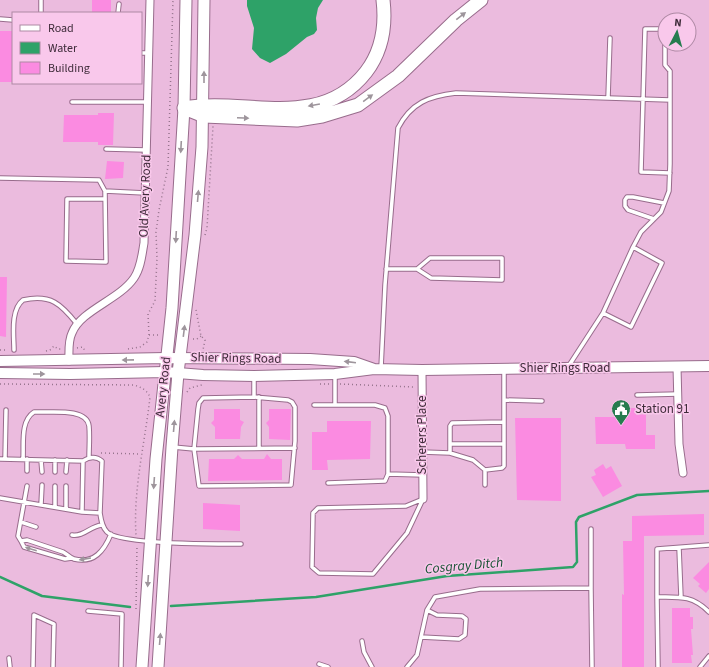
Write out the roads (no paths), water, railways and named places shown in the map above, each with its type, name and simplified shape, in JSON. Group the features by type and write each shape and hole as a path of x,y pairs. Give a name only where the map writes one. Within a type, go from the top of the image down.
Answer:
{"highway":[{"path":"204,110 296,108 319,105 335,98 360,79 377,54 385,22 383,0"},
{"path":"184,108 297,120 322,116 358,105 398,76 456,20 482,0"}],"main road":[{"name":"Avery Road","path":"142,667 156,459 172,308 184,108 186,0"},
{"name":"Avery Road","path":"158,667 176,393 195,235 204,110 204,0"},
{"name":"Shier Rings Road","path":"0,361 70,361 166,358 324,360 354,362 377,369"},
{"path":"254,374 307,369 324,360"},
{"name":"Shier Rings Road","path":"0,374 178,371 335,379 377,369 422,370 709,366"}],"street":[{"name":"Old Avery Road","path":"77,324 121,292 135,277 139,267 144,243 148,102 145,53 150,0"},
{"path":"70,361 69,348 72,332 77,324"},
{"path":"677,367 679,444 683,473"},
{"name":"Scherers Place","path":"422,370 423,499"}],"lane":[{"path":"41,0 41,12"},
{"path":"118,4 118,12"},
{"path":"0,19 12,20"},
{"path":"567,368 603,313 641,232 661,212 669,191 670,173 670,71 665,64 665,29 645,29 641,172 670,173"},
{"path":"608,98 610,38"},
{"path":"377,369 398,128 404,117 423,101 437,95 456,93 670,100"},
{"path":"72,102 148,102"},
{"path":"106,149 146,150"},
{"path":"0,178 99,180 106,191 106,262 66,262 67,199 105,199"},
{"path":"106,191 145,193"},
{"path":"654,220 628,210 625,206 625,200 628,197 633,197 664,203"},
{"path":"603,313 631,327 662,262 633,247"},
{"path":"386,269 417,269 431,278 502,280 502,258 430,258 417,269"},
{"path":"14,350 15,314 19,303 23,300 41,299 56,302 77,324"},
{"path":"422,452 450,453 473,460 485,470 502,468 504,466 504,368"},
{"path":"254,374 254,397"},
{"path":"335,379 335,405"},
{"path":"637,395 678,394"},
{"path":"259,448 260,397"},
{"path":"260,397 288,400 292,402 295,407 295,448 291,485 200,486 194,449 199,403 203,398 260,397"},
{"path":"504,400 542,401"},
{"path":"314,405 375,405 385,408 388,416 388,474 385,481 328,483"},
{"path":"5,459 6,410"},
{"path":"27,471 24,427 28,416 34,412 77,413 84,416 89,425 89,458"},
{"path":"450,453 450,426 452,423 504,422"},
{"path":"450,444 504,444"},
{"path":"172,447 194,449 295,448"},
{"path":"0,459 82,461 89,458 99,458 102,461 100,513 102,525 111,534 150,542 241,544"},
{"path":"42,460 42,472"},
{"path":"55,460 55,472"},
{"path":"66,472 67,460"},
{"path":"82,461 82,512"},
{"path":"485,470 485,484"},
{"path":"388,474 422,475"},
{"path":"41,505 42,485"},
{"path":"27,486 18,536 24,547 65,559 72,558 82,560 99,556 111,534"},
{"path":"55,486 55,507"},
{"path":"66,486 66,509"},
{"path":"0,498 82,512 100,513"},
{"path":"423,499 407,533 373,574 319,573 312,567 313,513 318,508 406,506 423,499"},
{"path":"21,522 36,527"},
{"path":"72,535 83,534 95,526 102,525"},
{"path":"591,529 592,667"},
{"path":"21,541 27,540 66,553 72,558"},
{"path":"658,667 656,549 709,545"},
{"path":"679,548 681,597"},
{"path":"408,667 417,655 427,610 435,597 480,589 591,588"},
{"path":"657,597 687,597 709,612"},
{"path":"421,637 459,639 465,635 466,619 462,616 437,615 427,610"},
{"path":"88,611 122,614 121,667"},
{"path":"32,667 34,615 54,624 53,667"},
{"path":"362,641 364,652 372,667"},
{"path":"700,667 709,656"},
{"path":"9,658 10,667"},
{"path":"319,664 328,667"}],"water":[{"path":"247,0 323,0 318,8 316,18 317,30 314,34 307,37 286,54 270,63 260,58 252,49 254,28 247,6"}],"waterway":[{"name":"Cosgray Ditch","path":"171,606 316,597 447,576 573,567 577,562 576,522 579,517 637,495 709,491"},
{"name":"Cosgray Ditch","path":"0,577 42,596 130,607"}],"place":[{"name":"Station 91","path":"621,426"}]}
